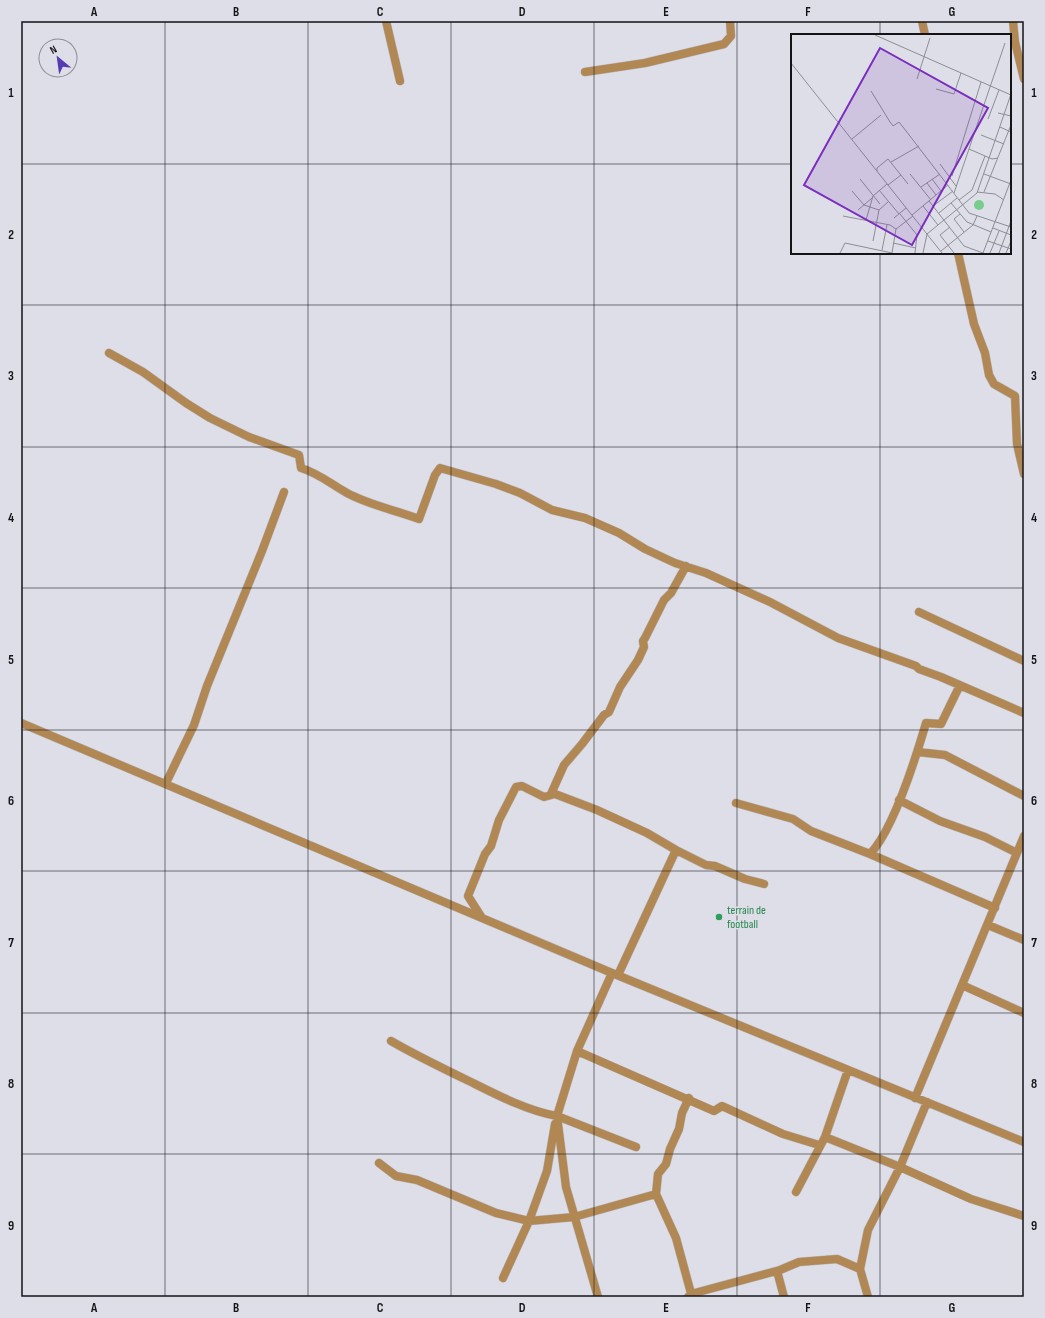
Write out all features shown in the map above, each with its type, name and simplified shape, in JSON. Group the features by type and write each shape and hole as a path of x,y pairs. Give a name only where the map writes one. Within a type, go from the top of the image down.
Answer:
{"street":[{"path":"386,21 400,81"},
{"path":"585,72 644,63 724,44 731,36 730,21"},
{"path":"922,21 925,34"},
{"path":"1013,21 1015,42 1024,79"},
{"path":"958,254 974,324 985,352 988,376 994,384 1015,396 1017,444 1024,474"},
{"path":"109,353 143,372 186,403 210,418 249,437 299,455 301,468 314,472 347,493 381,507 419,519 435,475 440,468 496,484 520,493 552,510 576,514 586,518 619,533 663,557 706,572 770,602 838,638 882,653 1024,713"},
{"path":"166,783 194,725 207,686 262,551 284,492"},
{"path":"461,909 468,896 485,854 491,846 499,820 516,787 522,786 544,797 551,794 564,765 604,715 609,712 620,687 638,660 644,647 645,638 659,609 671,593 686,566"},
{"path":"919,612 1024,661"},
{"path":"870,854 880,844 899,800 918,752 926,723 941,724 960,685"},
{"path":"21,723 615,974 1024,1142"},
{"path":"918,752 945,755 1024,796"},
{"path":"551,794 614,818 647,833 676,850 706,864 716,866 745,879 764,884"},
{"path":"899,800 940,821 985,837 1017,853"},
{"path":"736,803 793,819 811,831 870,854 995,908"},
{"path":"915,1098 1024,836"},
{"path":"503,1278 529,1221 547,1171 557,1116 577,1051 676,850"},
{"path":"468,896 482,918"},
{"path":"988,925 1024,940"},
{"path":"962,985 1024,1013"},
{"path":"391,1041 426,1061 492,1093 547,1114 557,1116 636,1147"},
{"path":"577,1051 688,1098 714,1111 722,1106 783,1134 819,1145"},
{"path":"796,1192 819,1145 825,1137 848,1070"},
{"path":"688,1098 682,1113 679,1129 670,1149 666,1164 658,1174 656,1194 676,1238 690,1296 777,1271 799,1262 837,1259 860,1269"},
{"path":"868,1297 860,1269 868,1230 900,1167 926,1102"},
{"path":"557,1116 566,1187 598,1297"},
{"path":"825,1137 900,1167 971,1199 1024,1216"},
{"path":"379,1163 396,1176 417,1180 496,1213 529,1221 574,1217 656,1194"},
{"path":"777,1271 784,1297"}],"place":[{"name":"terrain de football","path":"719,917"}]}
